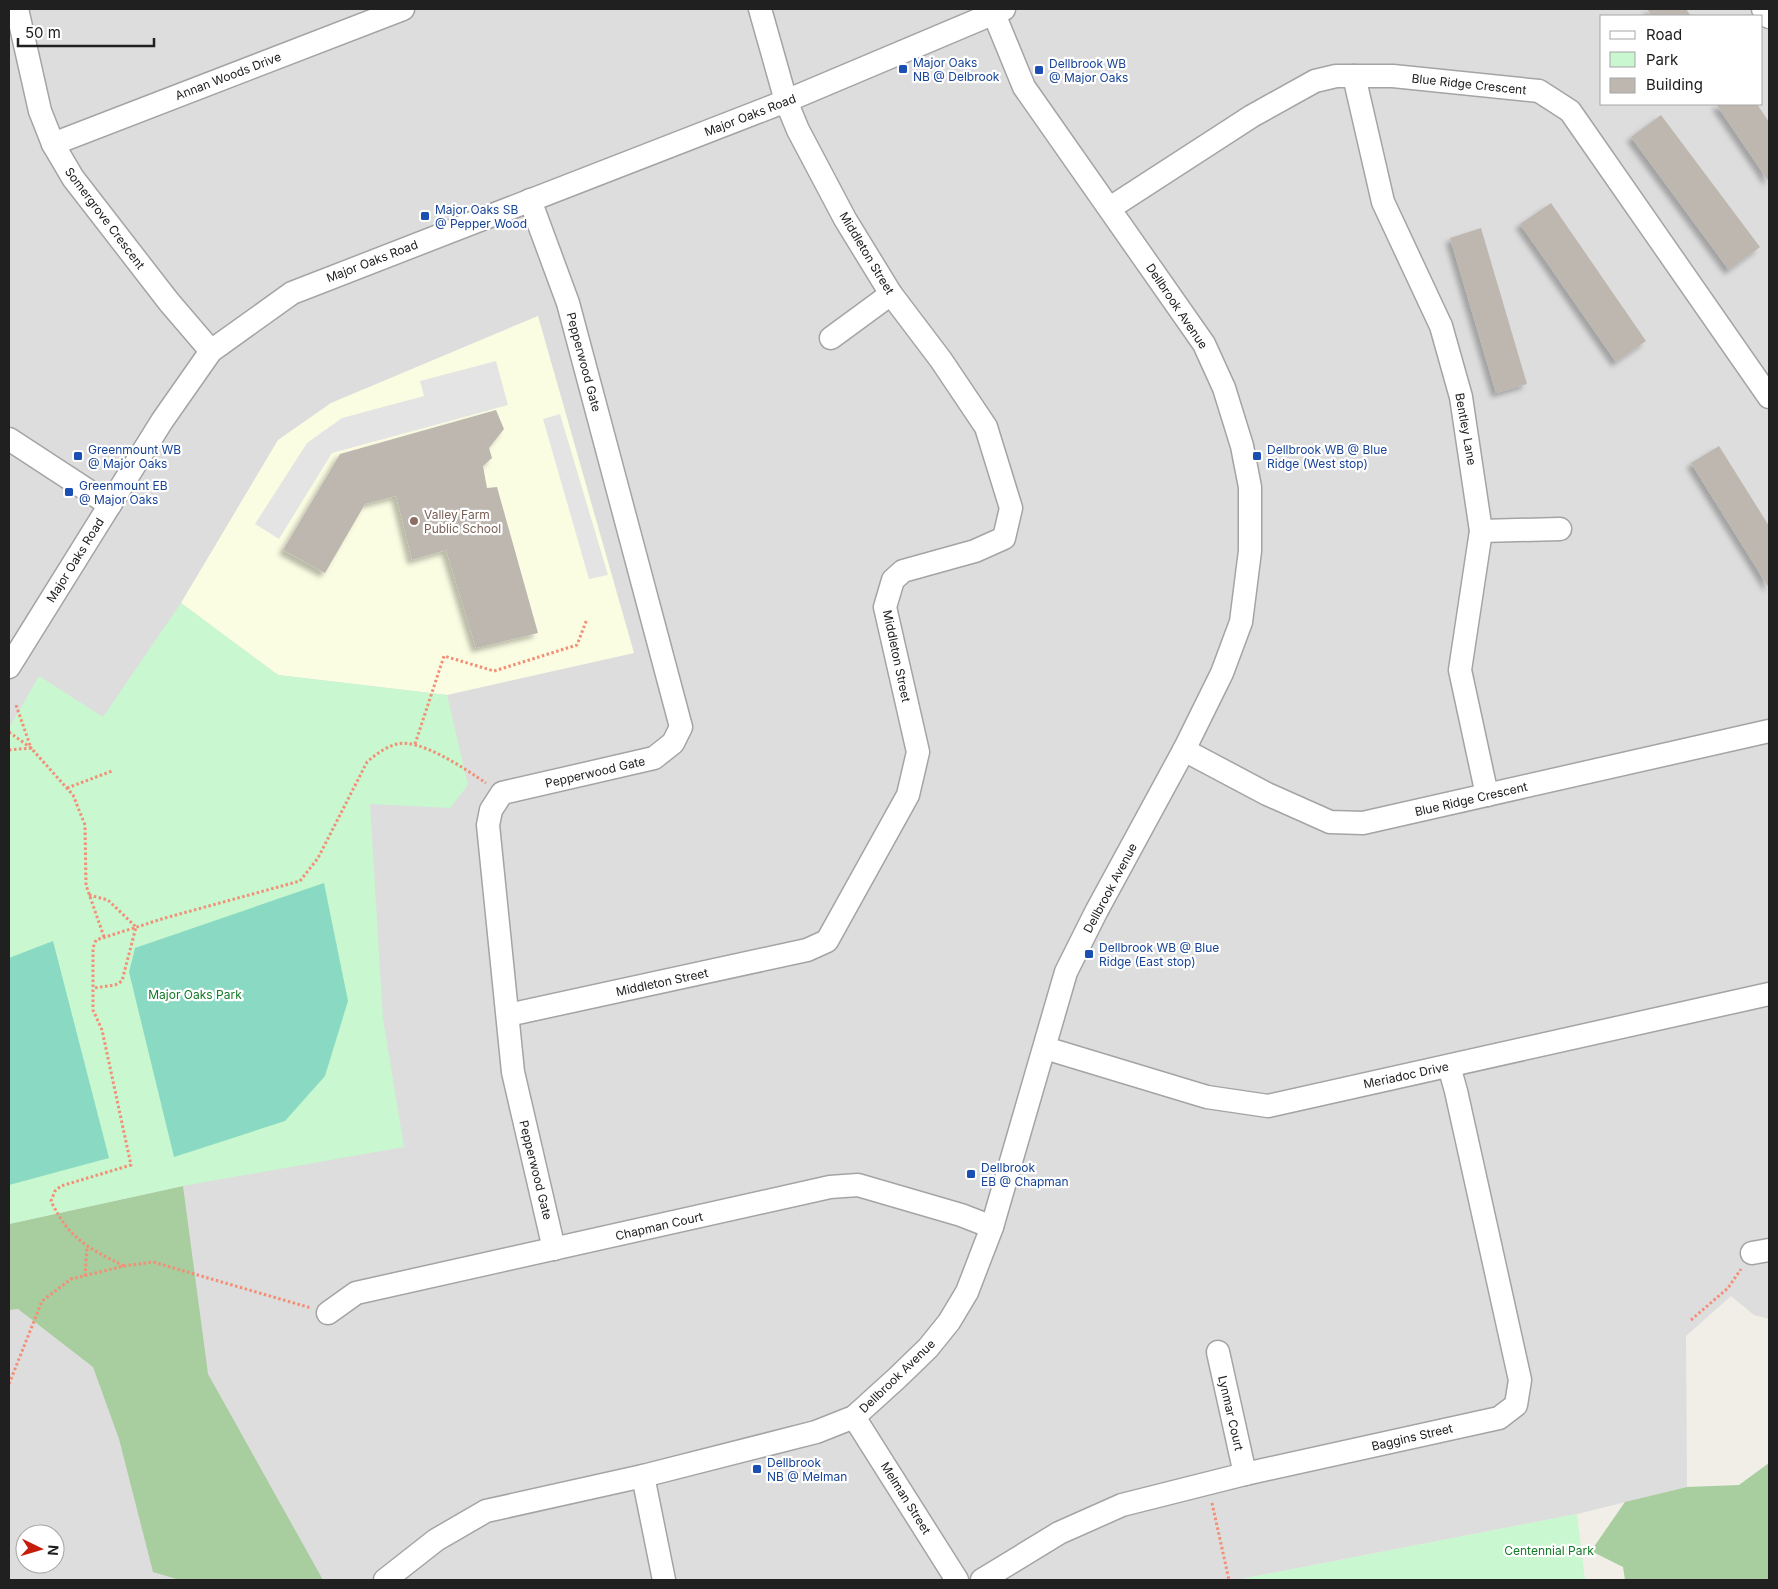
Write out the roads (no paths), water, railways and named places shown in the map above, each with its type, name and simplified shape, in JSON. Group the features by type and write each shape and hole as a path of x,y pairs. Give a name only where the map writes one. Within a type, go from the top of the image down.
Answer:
{"street":[{"name":"Somergrove Crescent","path":"17,9 40,111 53,144 73,178 169,302 211,352"},
{"name":"Annan Woods Drive","path":"53,144 403,9"},
{"path":"760,9 786,101"},
{"path":"1763,9 1769,17"},
{"name":"Major Oaks Road","path":"9,667 162,421 211,352 292,293 786,101 996,11"},
{"name":"Dellbrook Avenue","path":"385,1580 436,1540 486,1511 643,1476 816,1432 854,1417 916,1360 949,1322 967,1292 992,1227 1066,972 1096,912 1184,750 1222,672 1241,622 1250,551 1250,487 1242,446 1224,388 1204,344 1024,87 996,11"},
{"name":"Blue Ridge Crescent","path":"1110,208 1252,116 1316,82 1336,76 1393,76 1539,91 1570,111 1762,371 1769,397"},
{"name":"Bentley Lane","path":"1354,76 1383,202 1441,326 1461,397 1480,531 1460,670 1487,795"},
{"name":"Middleton Street","path":"508,1015 807,950 827,941 908,795 918,752 885,606 893,580 903,571 975,551 1004,538 1012,508 986,427 941,360 891,294 837,203 798,130 786,101"},
{"name":"Pepperwood Gate","path":"530,200 568,303 681,727 673,743 654,758 502,793 491,810 488,825 513,1072 554,1249"},
{"path":"831,338 891,294"},
{"path":"9,439 110,505"},
{"path":"1480,531 1560,529"},
{"name":"Blue Ridge Crescent","path":"1184,750 1266,794 1330,822 1362,823 1769,732"},
{"name":"Meriadoc Drive","path":"1045,1048 1207,1097 1268,1106 1769,994"},
{"name":"Baggins Street","path":"982,1580 1059,1532 1113,1509 1245,1474 1499,1418 1516,1405 1520,1380 1449,1066"},
{"name":"Chapman Court","path":"328,1312 356,1293 830,1187 858,1185 961,1215 992,1227"},
{"name":"Lynmar Court","path":"1218,1352 1245,1474"},
{"name":"Melman Street","path":"854,1417 957,1580"},
{"path":"643,1476 664,1580"}],"place":[{"name":"Major Oaks NB @ Delbrook","path":"903,69"},
{"name":"Dellbrook WB @ Major Oaks","path":"1039,70"},
{"name":"Major Oaks SB @ Pepper Wood","path":"425,216"},
{"name":"Greenmount WB @ Major Oaks","path":"78,456"},
{"name":"Dellbrook WB @ Blue Ridge (West stop)","path":"1257,456"},
{"name":"Greenmount EB @ Major Oaks","path":"69,492"},
{"name":"Valley Farm Public School","path":"414,521"},
{"name":"Dellbrook WB @ Blue Ridge (East stop)","path":"1089,954"},
{"name":"Dellbrook EB @ Chapman","path":"971,1174"},
{"name":"Dellbrook NB @ Melman","path":"757,1469"}],"park label":[{"name":"Major Oaks Park","path":"195,994"},
{"name":"Centennial Park","path":"1549,1550"}]}
